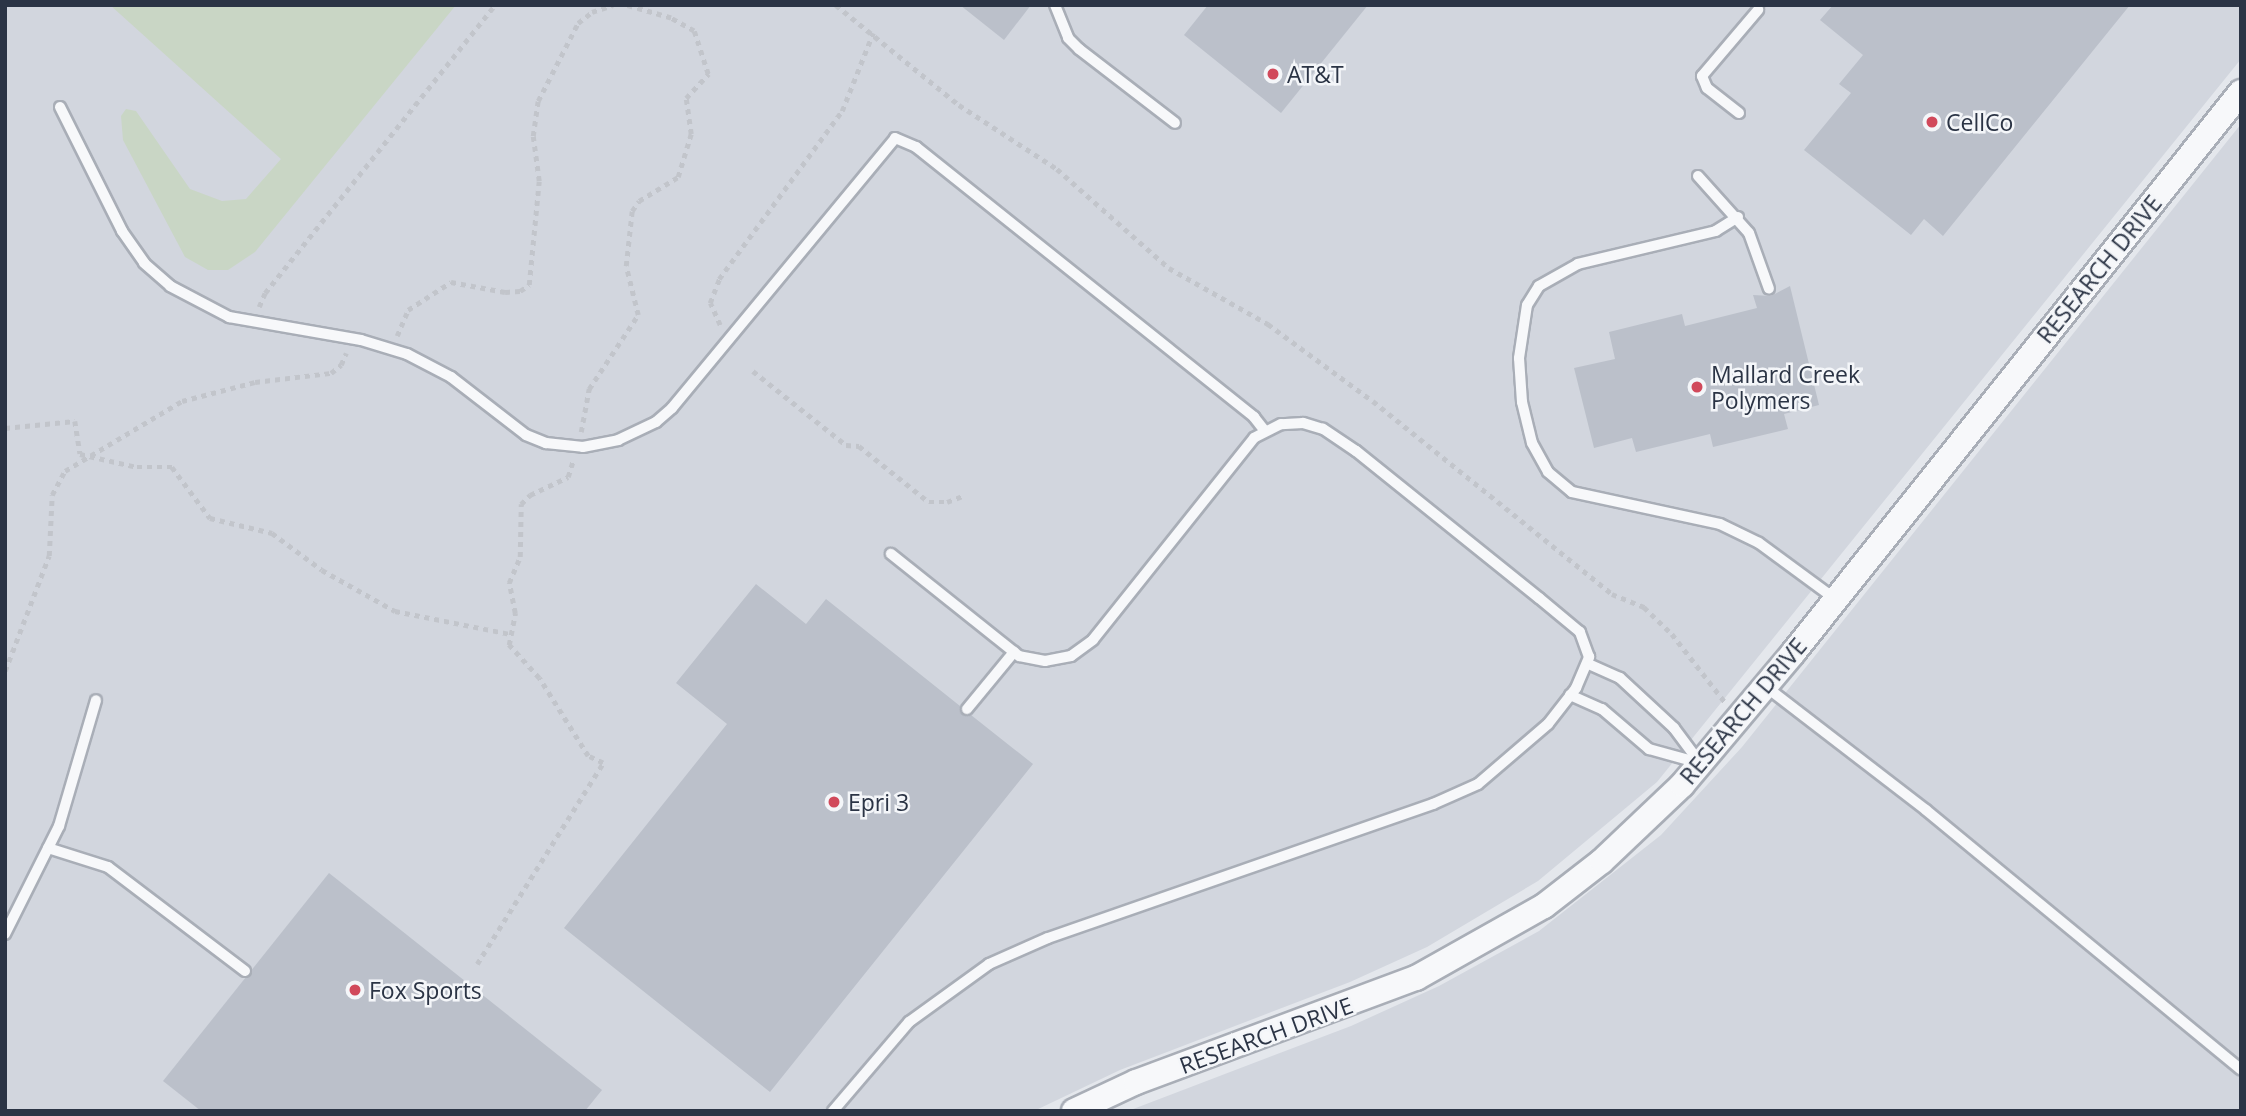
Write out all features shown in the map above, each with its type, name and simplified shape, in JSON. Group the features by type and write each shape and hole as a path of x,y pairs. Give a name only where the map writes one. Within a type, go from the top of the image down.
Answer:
{"street":[{"name":"RESEARCH DRIVE","path":"1074,1111 1136,1082 1382,992 1481,945 1602,861 1700,763 1765,686 2241,92"}],"lane":[{"path":"1055,5 1068,38 1079,49 1175,122"},
{"path":"1739,113 1707,88 1702,76 1758,10"},
{"path":"60,107 122,231 144,263 170,286 229,317 361,340 407,354 451,377 536,439 583,447 637,432 684,397 885,146 900,138 1254,416 1265,431"},
{"path":"1698,176 1738,217 1759,251 1769,289"},
{"path":"1738,217 1716,231 1578,264 1539,286 1527,305 1519,358 1522,402 1532,443 1548,472 1572,492 1720,524 1759,543 1834,598"},
{"path":"833,1111 909,1022 989,964 1048,938 1456,795 1513,758 1570,695 1588,664 1588,644 1580,632 1356,452 1312,425 1292,422 1265,431 1247,445 1083,649 1045,661 1014,652 891,554"},
{"path":"967,709 1014,652"},
{"path":"1588,664 1620,678 1674,729 1700,763"},
{"path":"1765,686 1926,810 2241,1070"},
{"path":"1570,695 1602,709 1649,749 1700,763"},
{"path":"5,934 66,808 96,700"},
{"path":"48,848 108,867 245,971"}],"path":[{"path":"258,312 265,292 495,5"},
{"path":"396,338 408,310 451,282 505,292 520,291 528,285 539,181 533,136 538,100 578,23 592,12 613,5"},
{"path":"581,432 589,389 638,315 626,266 632,211 639,201 678,177 691,134 687,98 708,74 694,32 662,14 626,5"},
{"path":"836,5 959,105 1057,169 1169,268 1268,324 1373,401 1612,594 1644,607 1686,651 1714,692 1740,716"},
{"path":"735,336 713,318 712,292 842,111 873,33"},
{"path":"5,671 49,556 54,487 65,471 195,395 331,373 341,365 346,353"},
{"path":"753,371 846,445 859,446 929,502 941,503 963,496"},
{"path":"5,428 69,418 77,425 78,453 137,467 172,467 210,517 272,533 322,570 396,611 510,634"},
{"path":"477,964 603,763 588,756 539,678 510,650 514,614 509,590 520,557 521,504 530,495 568,477 573,461"}],"shaded area":[{"path":"5,5 2241,5 2241,59 1657,782 1538,881 1427,947 1350,982 1120,1070 1034,1111 5,1111"},
{"path":"2241,124 2241,1111 1128,1111 1351,1026 1439,986 1539,931 1661,835 1742,747"}],"green space":[{"path":"110,5 456,5 255,252 228,270 208,270 185,257 123,140 121,116 126,109 136,111 190,189 222,201 246,199 281,159"}],"building":[{"path":"960,5 1031,5 1004,40"},
{"name":"AT&T","path":"1208,5 1368,5 1281,113 1184,35"},
{"name":"CellCo","path":"1833,5 2130,5 1943,236 1924,219 1911,235 1804,150 1851,93 1839,84 1863,55 1820,20"},
{"name":"Mallard Creek Polymers","path":"1790,286 1819,405 1784,414 1788,429 1713,447 1710,434 1636,452 1632,438 1594,448 1574,368 1615,359 1609,332 1682,314 1685,326 1757,308 1753,295 1771,296"},
{"name":"Epri 3","path":"756,584 806,624 826,599 960,706 963,715 971,715 1033,764 770,1092 564,928 727,724 676,683"},
{"name":"Fox Sports","path":"329,873 602,1090 585,1111 201,1111 163,1081"}],"place":[{"name":"AT&T","path":"1273,74"},
{"name":"CellCo","path":"1932,122"},
{"name":"Mallard Creek Polymers","path":"1697,387"},
{"name":"Epri 3","path":"834,802"},
{"name":"Fox Sports","path":"355,990"}]}
